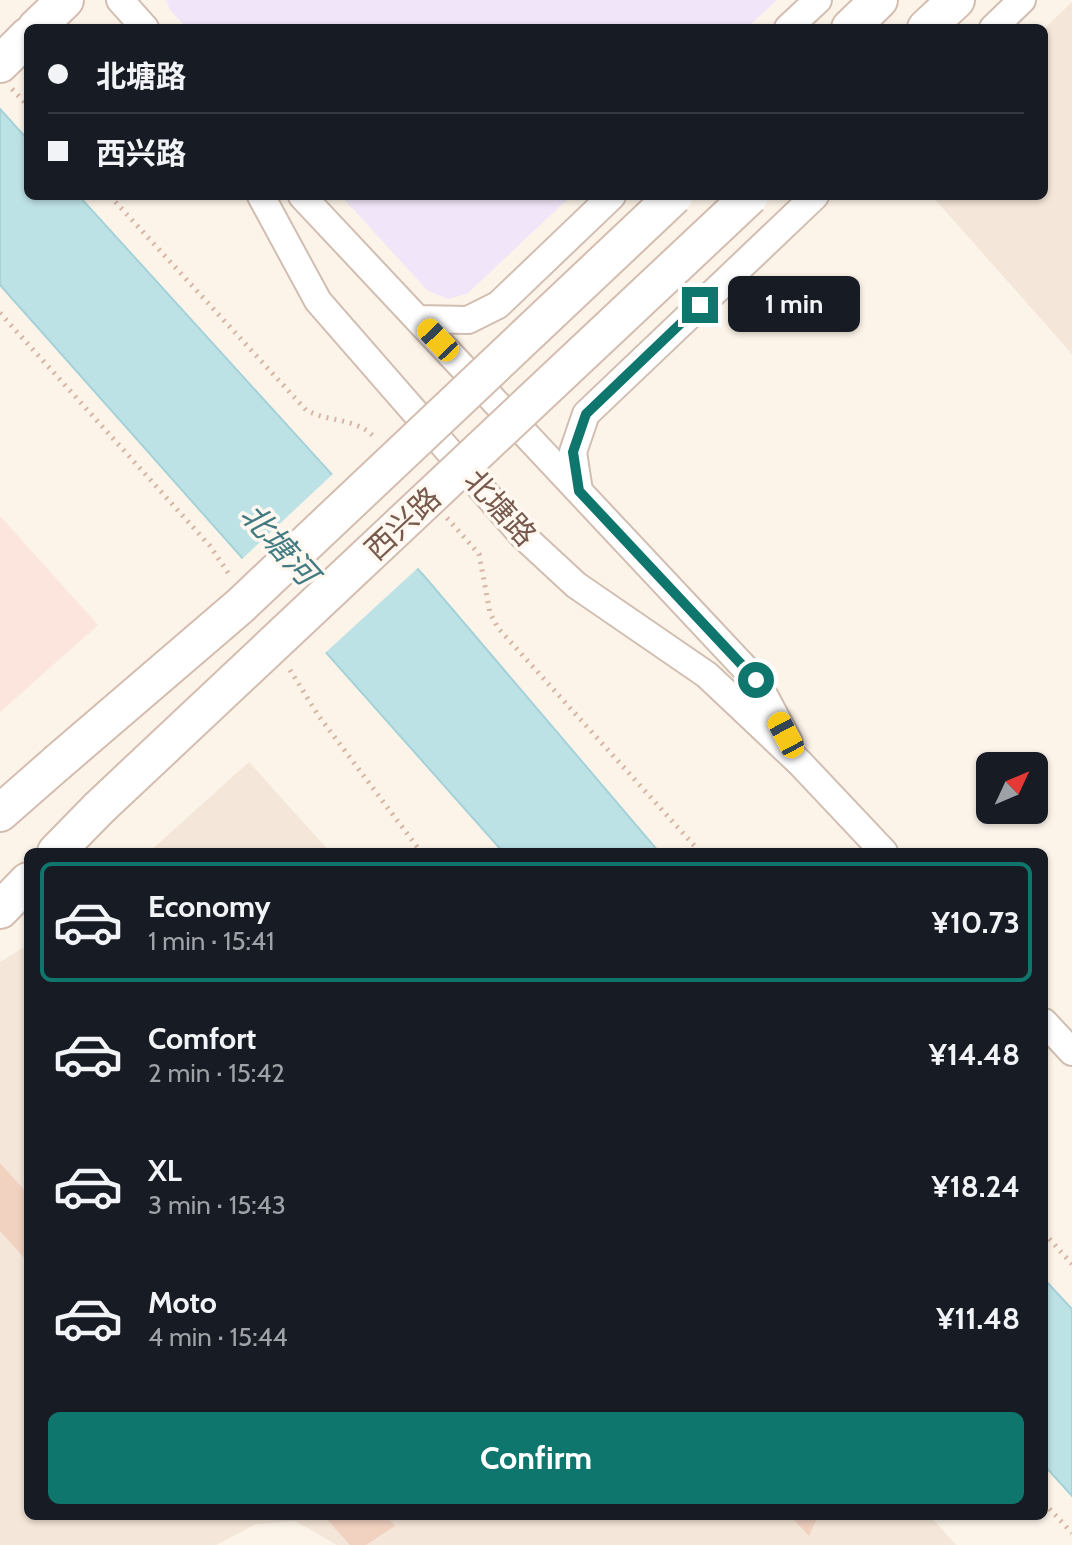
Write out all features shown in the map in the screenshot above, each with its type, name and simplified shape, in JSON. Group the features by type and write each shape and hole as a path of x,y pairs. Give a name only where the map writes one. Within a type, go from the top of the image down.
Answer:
{"main road":[{"path":"40,24 65,0"},
{"path":"854,24 879,0"},
{"path":"930,24 956,0"},
{"path":"0,64 24,40"},
{"name":"西兴路","path":"0,813 240,606 670,200"},
{"name":"西兴路","path":"60,848 746,200"},
{"path":"0,910 24,885"}],"street":[{"path":"120,0 141,24"},
{"path":"792,24 818,0"},
{"path":"997,24 1022,0"},
{"name":"北塘路","path":"263,200 318,301 522,535 576,585 707,675 800,763 880,848"},
{"name":"北塘路","path":"306,200 756,680 800,763"},
{"path":"418,319 468,320 498,305 608,200"},
{"path":"579,491 573,452 586,414 811,200"},
{"path":"1048,1026 1071,1049"}],"path":[{"path":"0,313 210,546 235,585"},
{"path":"285,663 318,715 418,848"},
{"path":"1048,1237 1072,1264"},
{"path":"1048,1507 1072,1533"}],"shaded area":[{"path":"167,0 777,0 751,24 183,24 169,9"},
{"path":"1072,2 1072,354 936,200 1048,200 1048,25"},
{"path":"345,200 567,200 467,294 448,299 428,291"},
{"path":"0,516 98,625 0,712"},
{"path":"249,762 326,848 153,848"},
{"path":"24,947 24,1520 934,1520 956,1545 337,1545 295,1521 256,1524 216,1545 0,1545 0,962"}],"water":[{"name":"北塘河","path":"0,109 24,136 24,200 83,200 425,577 656,848 499,848 0,285"},
{"path":"1048,1283 1072,1309 1072,1496 1048,1469"}],"pier":[{"path":"335,472 420,566 324,654 241,560"}],"building":[{"path":"0,1163 24,1190 24,1258 0,1231"},
{"path":"328,1520 390,1520 395,1526 366,1545 350,1545"},
{"path":"794,1520 816,1520 809,1536"}],"route":[{"path":"700,305 586,414 573,452 579,491 756,680"}]}
